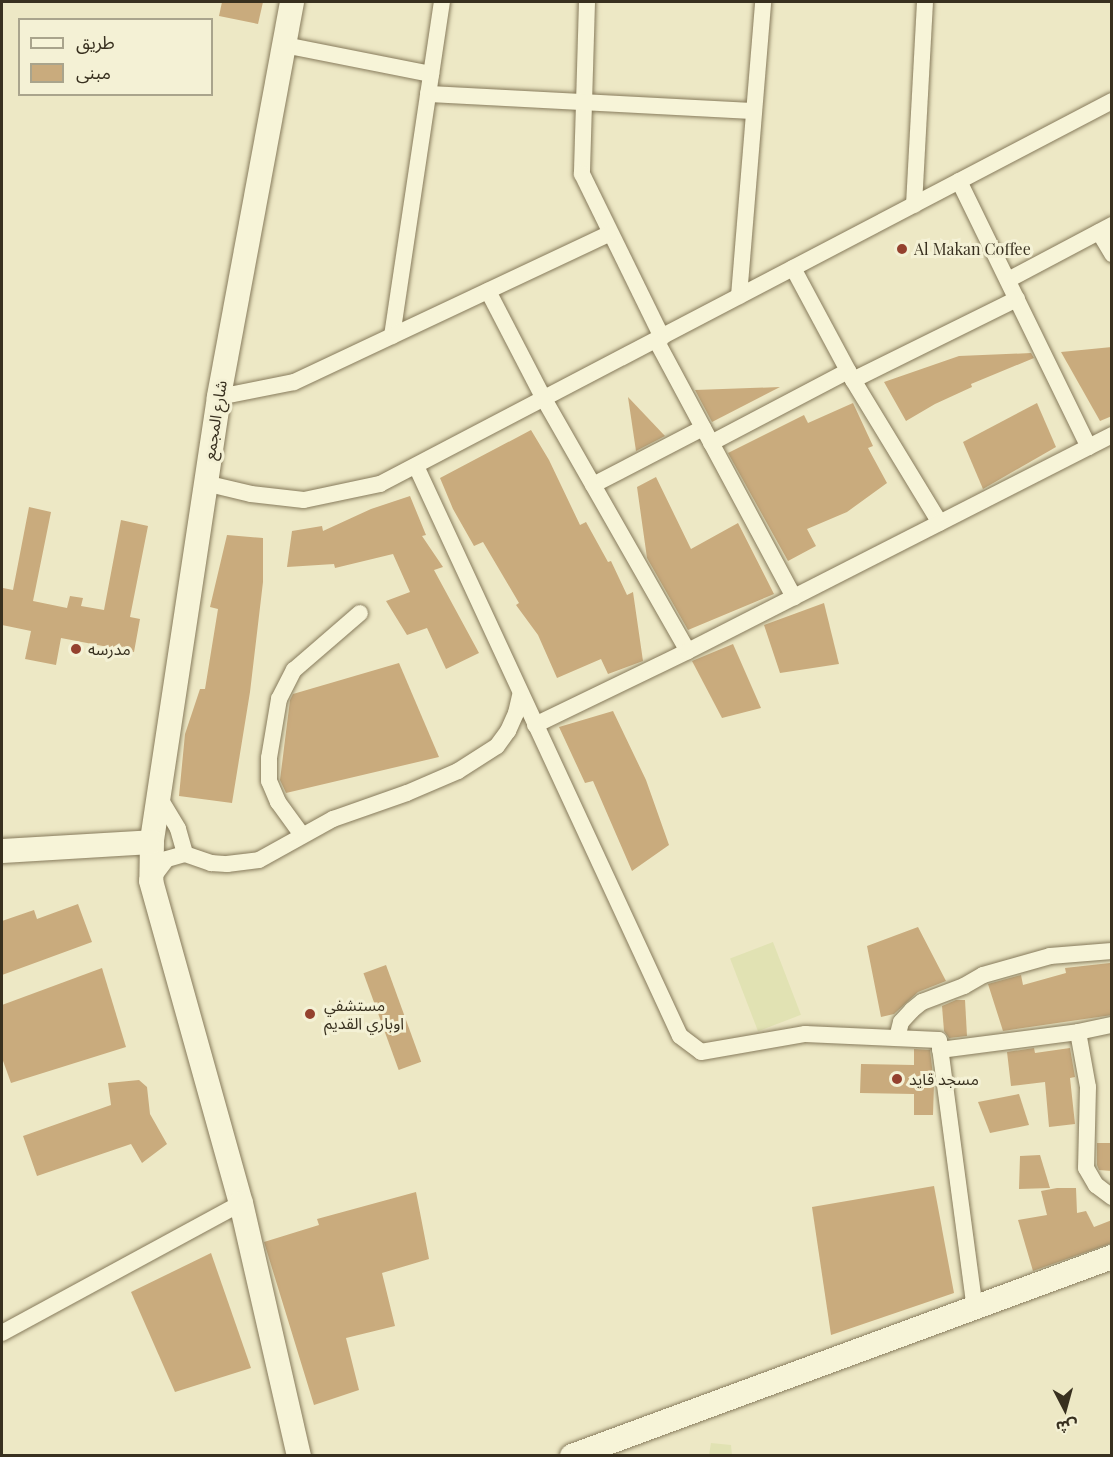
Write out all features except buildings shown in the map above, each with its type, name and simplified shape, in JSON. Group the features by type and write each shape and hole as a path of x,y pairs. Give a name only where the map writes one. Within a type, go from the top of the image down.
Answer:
{"street":[{"name":"شارع المجمع","path":"292,2 205,483 152,842 151,880 241,1203 299,1455"},
{"path":"392,336 442,2"},
{"path":"586,2 582,174 703,428 794,597"},
{"path":"740,296 763,2"},
{"path":"914,205 925,2"},
{"path":"284,45 431,74"},
{"path":"428,94 754,111"},
{"path":"205,483 251,494 304,500 380,484 1112,101"},
{"path":"959,181 1089,447"},
{"path":"1008,280 1105,228 1112,254"},
{"path":"219,397 294,382 610,233"},
{"path":"793,268 851,375 940,523"},
{"path":"488,291 544,399 688,651"},
{"path":"711,443 1017,298"},
{"path":"593,485 703,428"},
{"path":"535,725 688,651 1112,435"},
{"path":"416,466 520,695 680,1036 701,1052 805,1034 939,1040 975,1309"},
{"path":"302,835 278,802 269,781 269,758 279,699 282,689 294,670 360,613"},
{"path":"151,880 160,865 184,854 211,863 243,863 274,853 333,819 433,782 482,758 497,746 508,731 516,713 520,695"},
{"path":"159,797 176,824 184,854"},
{"path":"2,851 152,842"},
{"path":"897,1038 901,1022 917,1006 964,986 983,975 1050,957 1112,951"},
{"path":"940,1050 1078,1032 1112,1025"},
{"path":"1078,1032 1088,1087 1086,1168 1096,1185 1112,1197"},
{"path":"2,1333 241,1203"},
{"path":"572,1455 1112,1257"},
{"path":"617,1455 1112,1274"}],"green space":[{"path":"773,942 801,1015 758,1031 730,958"},
{"path":"711,1443 731,1445 732,1455 709,1455"}],"place":[{"name":"Al Makan Coffee","path":"902,249"},
{"name":"مدرسه","path":"76,649"},
{"name":"مستشفي اوباري القديم","path":"310,1014"},
{"name":"مسجد قايد","path":"897,1079"}]}
